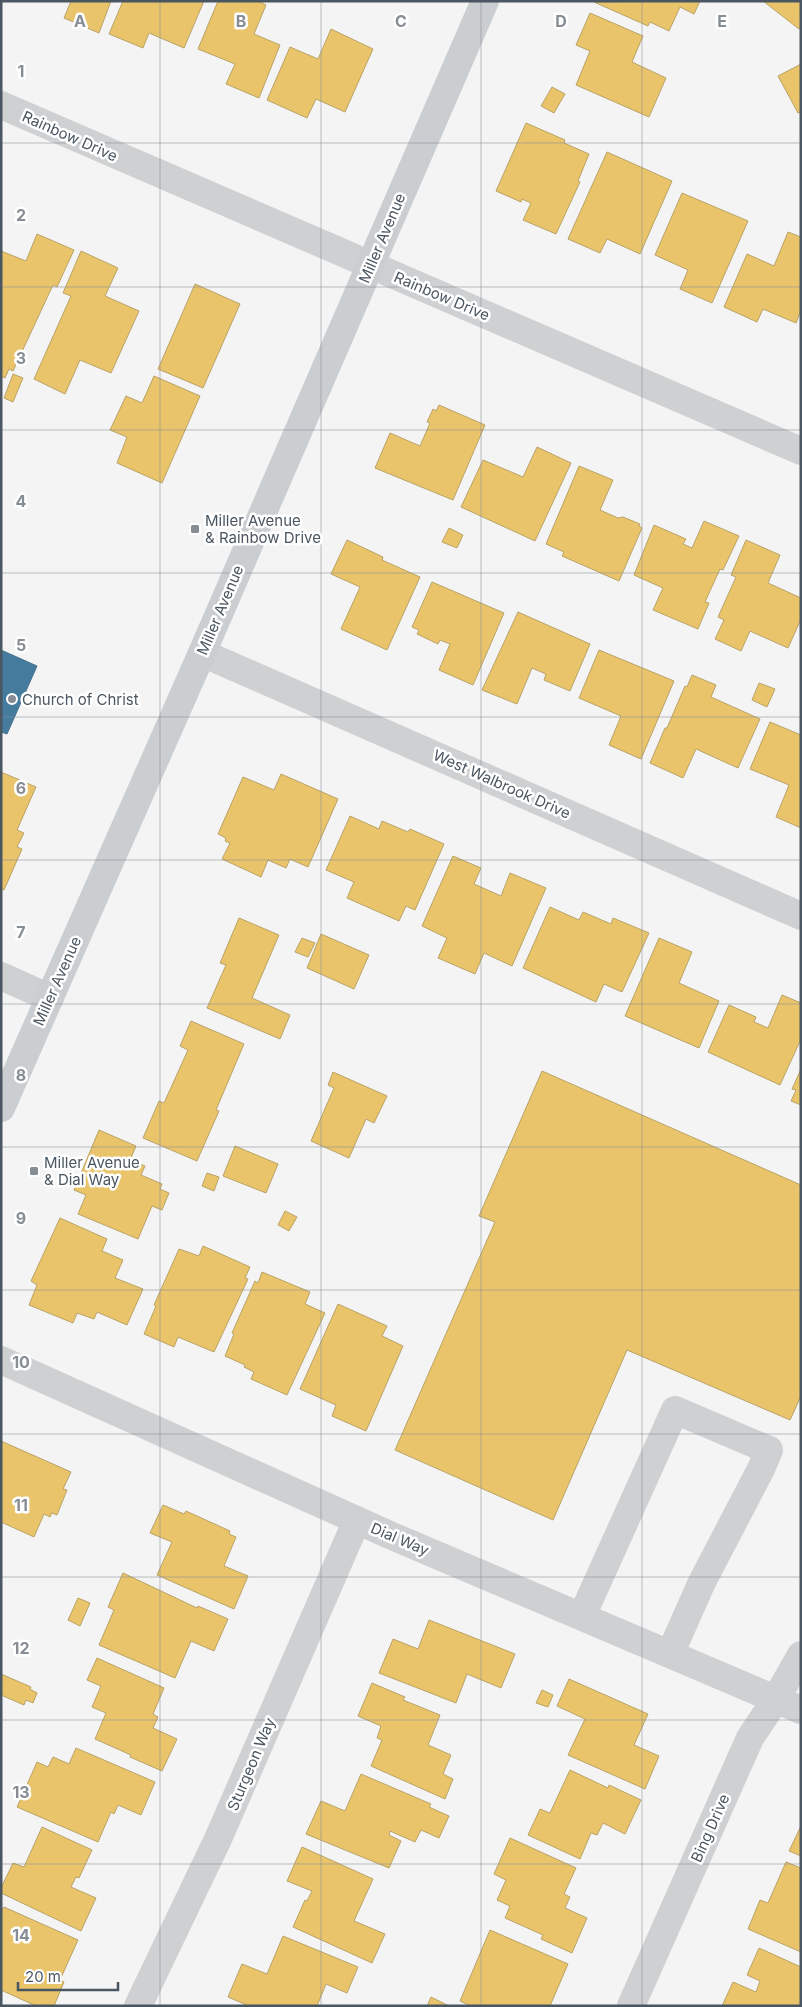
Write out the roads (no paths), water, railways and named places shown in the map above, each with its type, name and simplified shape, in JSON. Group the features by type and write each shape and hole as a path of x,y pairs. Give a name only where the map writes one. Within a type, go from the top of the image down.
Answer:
{"main road":[{"name":"Miller Avenue","path":"1,1108 202,653 485,1"}],"street":[{"name":"Rainbow Drive","path":"1,105 801,450"},
{"name":"West Walbrook Drive","path":"202,653 801,916"},
{"path":"1,976 50,998"},
{"name":"Dial Way","path":"1,1360 356,1520 801,1710"},
{"path":"582,1616 675,1410 769,1450 702,1582 670,1654"},
{"name":"Sturgeon Way","path":"138,2006 218,1840 356,1520"},
{"name":"Bing Drive","path":"631,2006 750,1738 776,1699 801,1655"}],"place":[{"name":"Miller Avenue & Rainbow Drive","path":"195,529"},
{"name":"Church of Christ","path":"12,699"},
{"name":"Miller Avenue & Dial Way","path":"34,1171"}]}
